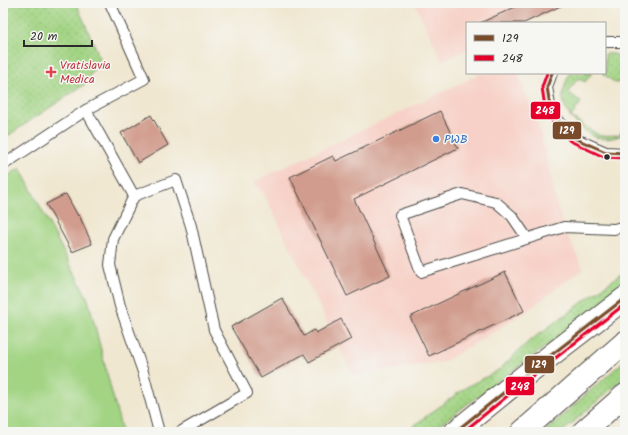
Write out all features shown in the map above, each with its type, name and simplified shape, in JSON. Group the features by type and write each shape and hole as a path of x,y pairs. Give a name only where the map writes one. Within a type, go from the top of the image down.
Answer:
{"street":[{"path":"455,432 625,298"},
{"path":"522,432 625,342"},
{"path":"584,432 625,395"}],"lane":[{"path":"3,165 86,110 144,79 110,3"},
{"path":"606,42 625,42"},
{"path":"552,74 547,87 552,112 574,138 606,152 625,153"},
{"path":"86,110 134,196"},
{"path":"159,432 143,372 120,306 110,265 113,239 134,196 176,180 191,226 214,330 247,393 180,432"},
{"path":"527,238 512,216 496,202 462,194 400,215 420,272 564,227 614,229 625,226"}],"shaded area":[{"path":"415,3 571,3 527,22 466,22 466,50 442,61"},
{"name":"PWB","path":"480,74 518,74 540,131 557,206 568,237 583,268 527,311 444,362 353,375 264,194 253,182"}],"green space":[{"name":"Vratislavia Medica","path":"3,3 76,3 100,58 85,84 3,139"},
{"path":"606,54 614,54 625,60 625,82 615,83 603,74 606,74"},
{"path":"570,74 591,74 585,82 578,78 568,92 581,102 571,117 600,136 619,135 625,126 625,133 612,138 598,138 587,132 575,122 569,115 564,105 563,97"},
{"path":"20,168 88,299 122,432 3,432 3,179"},
{"path":"625,271 625,288 450,417 429,432 405,432 470,385 500,369 527,343"},
{"path":"625,360 625,377 562,432 544,432"}],"building":[{"path":"524,3 567,3 526,22 482,22"},
{"path":"440,111 458,148 354,199 390,276 347,296 290,177 333,156 336,161"},
{"path":"151,115 168,145 138,163 121,133"},
{"path":"66,194 78,216 79,215 92,244 72,252 46,204"},
{"path":"505,272 524,311 429,356 410,317"},
{"path":"282,298 304,336 314,330 316,333 341,319 351,339 309,362 304,354 261,378 231,327"}],"transit line":[{"name":"248","path":"547,74 542,87 546,114 570,141 604,157 625,158"},
{"name":"129","path":"552,74 547,87 551,112 574,138 606,152 625,153"},
{"name":"129","path":"455,432 625,298"},
{"name":"248","path":"463,432 625,304"}],"place":[{"name":"Vratislavia Medica","path":"51,72"},
{"name":"PWB","path":"436,139"}]}
